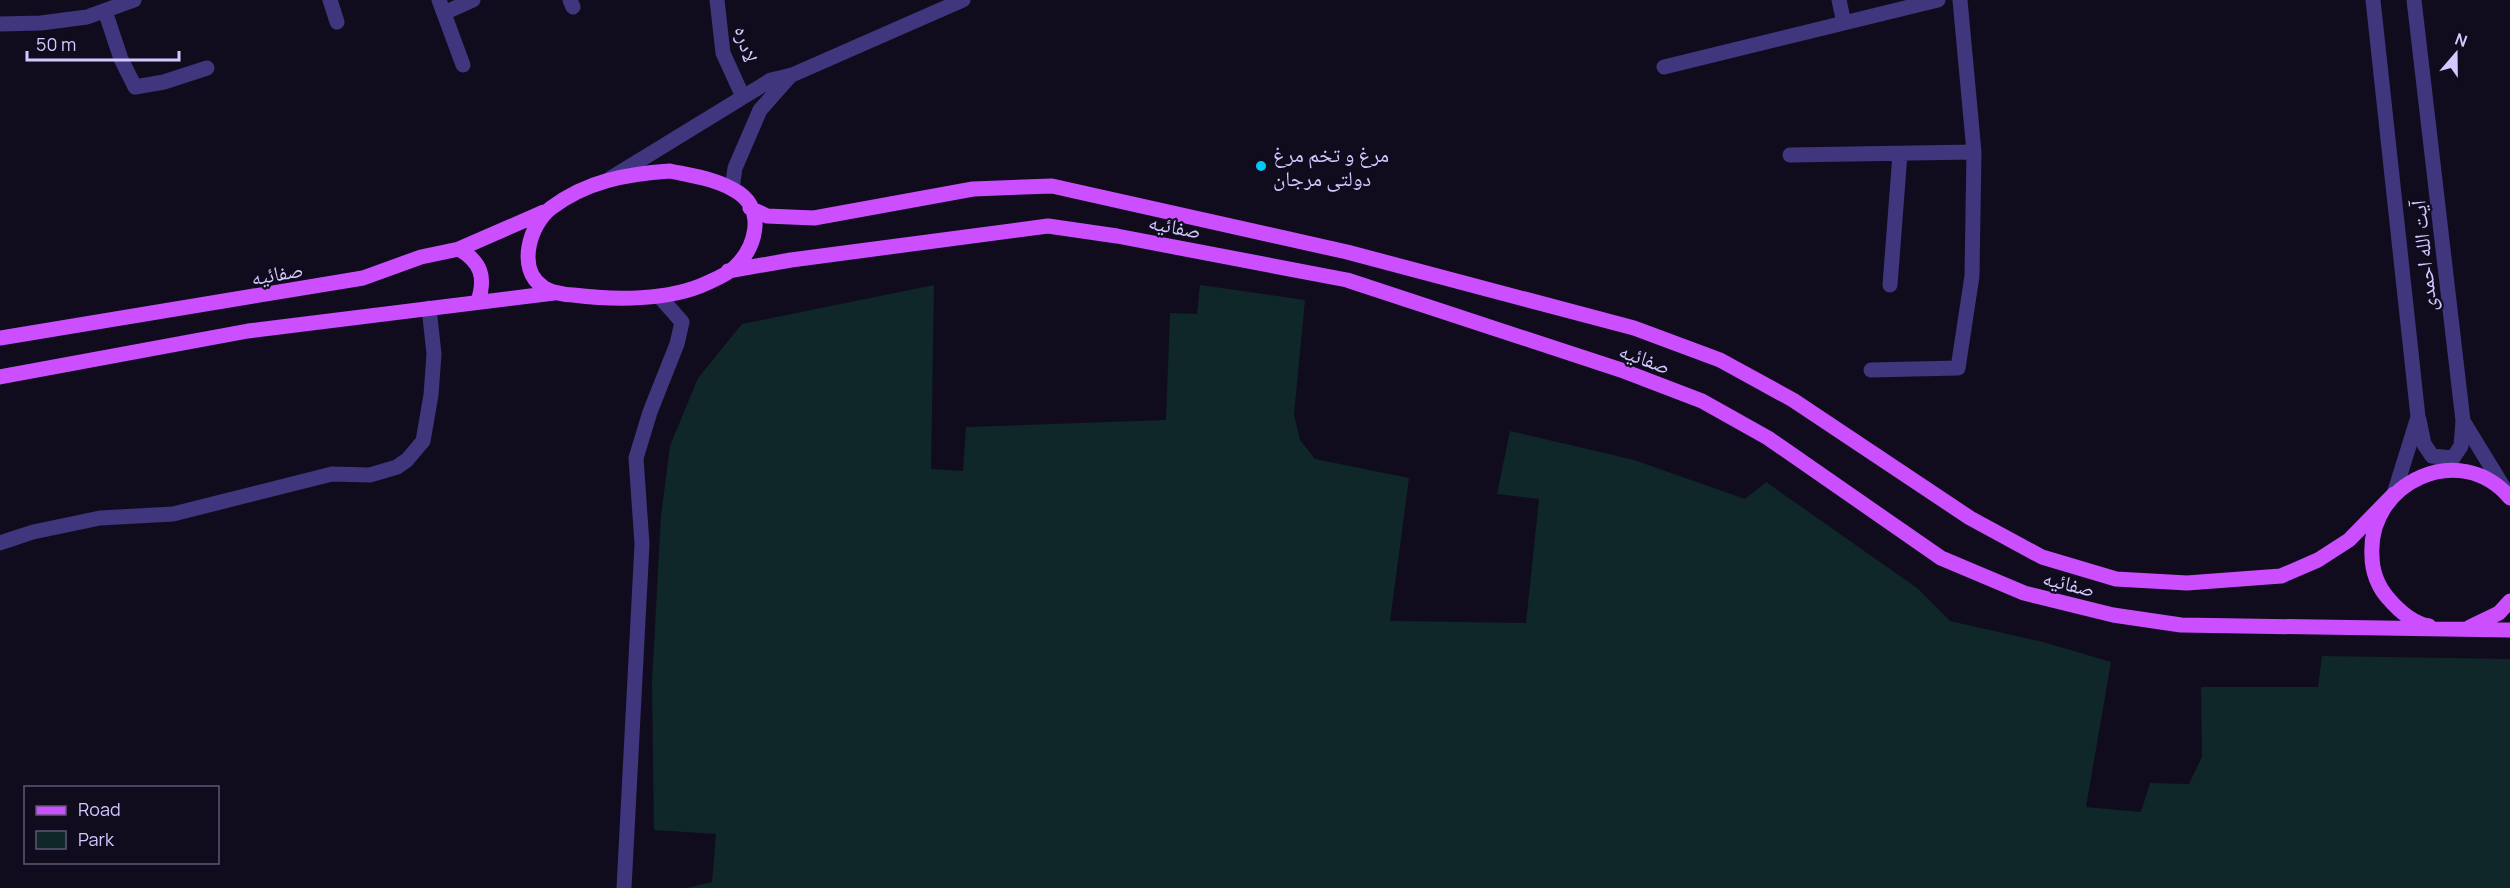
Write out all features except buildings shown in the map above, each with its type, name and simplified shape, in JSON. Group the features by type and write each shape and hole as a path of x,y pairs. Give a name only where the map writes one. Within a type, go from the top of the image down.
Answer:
{"main road":[{"name":"صفائیه","path":"0,338 363,278 421,257 459,249 549,209 576,192 610,179 636,173 670,171 706,179 732,189"},
{"name":"صفائیه","path":"750,208 767,216 814,218 973,189 1052,186 1347,252 1634,328 1720,360 1793,400 1970,518 2042,557 2116,579 2187,583 2281,576 2319,560 2349,540 2394,494"},
{"path":"549,209 534,227 528,252 530,270 542,287 560,292 612,298 659,296 705,284 735,267 755,236 755,214 741,195 732,189"},
{"name":"صفائیه","path":"728,271 791,260 1048,226 1117,236 1347,280 1621,370 1702,401 1768,438 1941,558 2024,593 2113,615 2181,626 2510,630"},
{"path":"459,249 471,256 482,276 483,287 478,301"},
{"path":"1,372 248,331 560,292"},
{"path":"2509,497 2488,480 2464,472 2439,471 2414,479 2394,494 2378,515 2371,541 2372,567 2382,592 2400,612 2424,625 2450,630 2476,626 2499,613 2510,602"}],"street":[{"path":"0,24 41,23 87,17 134,0"},
{"path":"330,0 337,22"},
{"path":"463,65 441,7 473,0"},
{"name":"لادره","path":"717,0 723,53 743,97"},
{"path":"610,179 771,80 792,75 962,0"},
{"path":"1839,0 1844,23"},
{"path":"1664,68 1938,0"},
{"path":"1871,370 1958,368 1972,276 1974,152 1960,0"},
{"name":"آیت الله احمدی","path":"2373,0 2418,417 2394,494"},
{"name":"آیت الله احمدی","path":"2414,0 2463,421 2509,497"},
{"path":"105,11 121,59 135,87 164,82 207,68"},
{"path":"732,189 735,168 760,110 792,75"},
{"path":"1791,155 1974,152"},
{"path":"1890,285 1900,153"},
{"path":"624,888 642,544 636,458 650,412 677,344 682,322 659,296"},
{"path":"0,543 33,532 100,518 173,514 332,474 370,474 397,467 407,460 423,441 434,354 429,309"},
{"path":"2418,417 2424,444 2432,456 2452,458 2461,446 2463,421"}],"green space":[{"path":"934,285 931,469 963,471 966,427 1166,420 1170,313 1197,314 1200,285 1305,300 1294,415 1300,440 1315,459 1409,478 1390,621 1526,623 1539,499 1497,494 1510,431 1634,460 1745,499 1766,482 1917,588 1950,621 2043,642 2111,662 2086,807 2141,812 2150,783 2189,784 2202,757 2201,687 2318,687 2322,656 2510,659 2510,888 686,888 712,882 716,834 654,830 652,682 661,516 670,446 698,378 742,324"}],"place":[{"name":"مرغ و تخم مرغ دولتی مرجان","path":"1261,166"}]}
